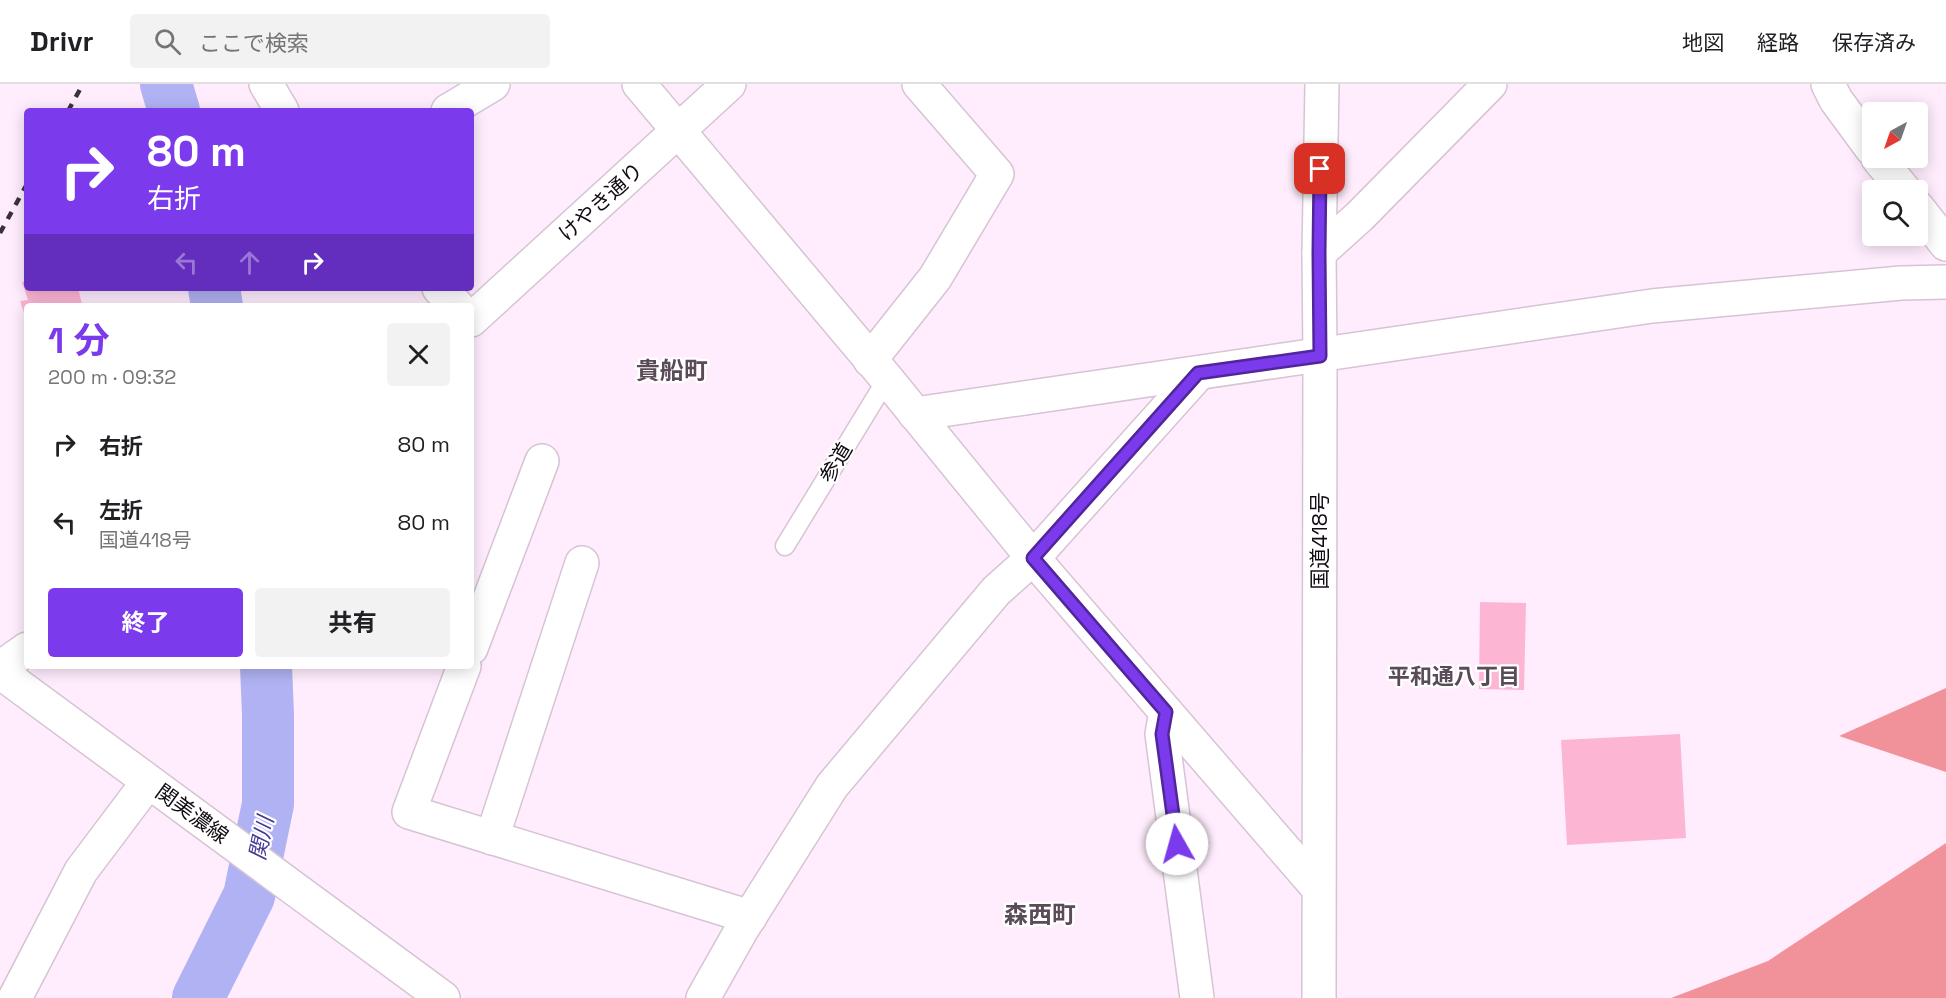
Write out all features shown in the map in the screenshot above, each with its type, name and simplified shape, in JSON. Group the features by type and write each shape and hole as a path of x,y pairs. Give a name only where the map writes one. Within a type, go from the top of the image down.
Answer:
{"main road":[{"path":"266,84 280,108"},
{"path":"453,108 494,84"},
{"path":"639,84 1033,558 1318,888"},
{"name":"けやき通り","path":"474,317 729,84"},
{"path":"878,370 997,174 919,84"},
{"name":"国道418号","path":"1319,998 1319,253 1322,84"},
{"path":"1319,253 1360,216 1490,84"},
{"path":"1828,84 1836,100 1862,135"},
{"path":"1886,168 1896,180"},
{"path":"1928,221 1946,244"},
{"path":"915,414 1652,306 1901,283 1946,282"},
{"path":"442,291 454,303"},
{"path":"703,998 831,786 996,591 1033,558 1198,373"},
{"path":"474,631 481,590 542,461"},
{"path":"492,838 582,563"},
{"path":"0,670 24,652"},
{"path":"463,669 409,812 750,917"},
{"name":"関美濃線","path":"0,670 148,782 443,998"},
{"path":"1166,712 1162,734 1197,998"},
{"path":"15,998 81,871 148,782"}],"lane":[{"name":"参道","path":"785,546 878,370"}],"shaded area":[{"path":"1946,688 1946,772 1839,736"},
{"path":"1946,843 1946,998 1671,998 1768,961"}],"building":[{"path":"25,291 79,291 82,303 24,303 24,313 20,301 28,300"},
{"path":"1480,602 1526,603 1524,690 1479,689"},
{"path":"1680,734 1686,838 1567,845 1561,740"}],"waterway":[{"name":"関川","path":"166,84 173,108"},
{"name":"関川","path":"214,291 216,303"},
{"name":"関川","path":"198,998 249,896 268,804 266,669"}],"railway":[{"path":"70,108 83,84"},
{"path":"0,233 24,189"}],"district":[{"name":"貴船町","path":"672,371"},
{"name":"平和通八丁目","path":"1454,676"},
{"name":"森西町","path":"1040,915"}],"route":[{"path":"1177,844 1162,734 1166,712 1033,558 1198,373 1320,356 1320,169"}]}
